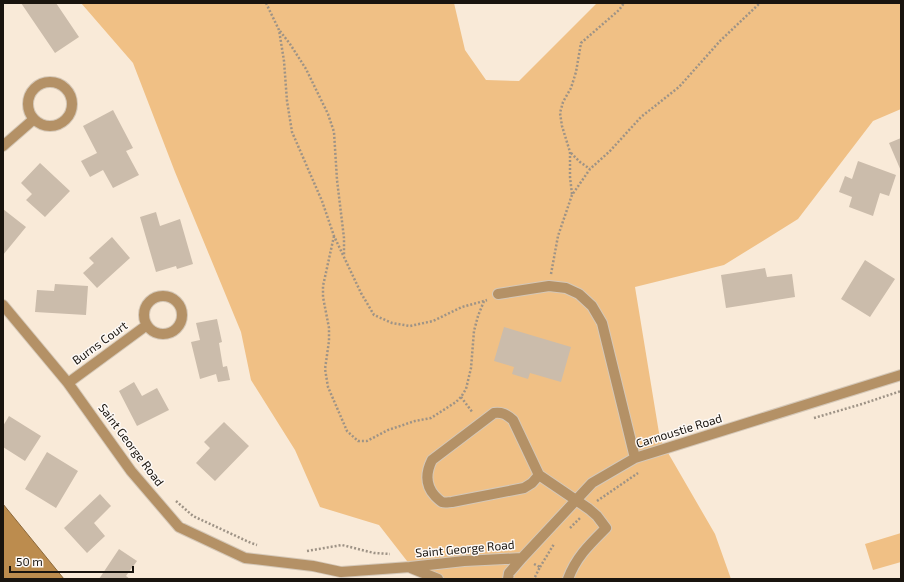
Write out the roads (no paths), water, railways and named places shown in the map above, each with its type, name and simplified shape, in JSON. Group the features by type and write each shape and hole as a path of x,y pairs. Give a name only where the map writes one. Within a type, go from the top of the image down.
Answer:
{"street":[{"path":"52,82 67,90 71,97 72,106 70,114 64,121 57,125 49,126 41,124 34,119 28,103 30,95 36,88 43,84 52,82"},
{"path":"3,146 34,119"},
{"path":"498,294 549,286 566,288 579,294 592,306 602,323 636,458"},
{"name":"Saint George Road","path":"3,305 68,382 131,472 179,527 245,558 313,566 341,572 410,567 464,560 522,558"},
{"name":"Burns Court","path":"68,382 147,325"},
{"name":"Carnoustie Road","path":"508,579 509,573 522,558 592,483 636,458 901,375"},
{"path":"539,475 532,483 524,488 452,502 443,502 436,497 430,490 428,483 428,468 432,460 480,422 494,413 501,412 507,414 513,420 539,475 589,509 597,516 606,528 584,551 571,569 568,579"},
{"name":"Saint George Road","path":"410,567 438,579"}]}
